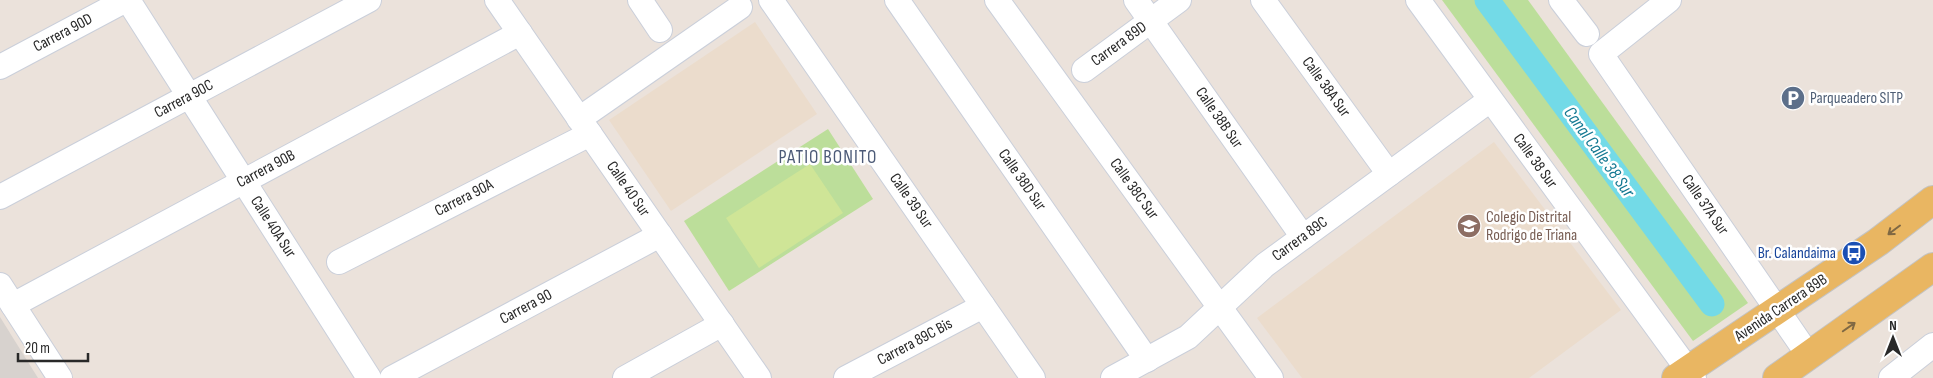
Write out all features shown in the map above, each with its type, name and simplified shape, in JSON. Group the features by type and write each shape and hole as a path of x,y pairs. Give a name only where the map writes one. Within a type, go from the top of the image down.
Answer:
{"main road":[{"name":"Avenida Carrera 89B","path":"1690,376 1778,310 1878,242 1933,200"},
{"path":"1777,378 1804,367 1933,267"}],"street":[{"name":"Carrera 90D","path":"0,66 127,0"},
{"name":"Calle 40A Sur","path":"127,0 369,378"},
{"name":"Carrera 90C","path":"0,197 369,0"},
{"name":"Calle 40 Sur","path":"497,0 759,378"},
{"path":"640,0 660,30"},
{"name":"Calle 39 Sur","path":"771,0 1033,378"},
{"name":"Calle 38D Sur","path":"897,0 1147,360"},
{"name":"Calle 38C Sur","path":"997,0 1271,378"},
{"name":"Calle 38B Sur","path":"1136,0 1303,237"},
{"name":"Carrera 89D","path":"1084,70 1179,0"},
{"name":"Calle 38A Sur","path":"1263,0 1389,174"},
{"name":"Calle 38 Sur","path":"1418,0 1690,376"},
{"path":"1561,0 1587,34"},
{"name":"Calle 37A Sur","path":"1669,0 1601,54 1778,310 1804,367"},
{"name":"Carrera 90A","path":"339,262 585,126 740,7"},
{"name":"Carrera 90B","path":"13,305 520,32"},
{"name":"Carrera 89C","path":"1113,378 1188,337 1265,265 1490,100"},
{"name":"Carrera 90","path":"392,378 660,236"},
{"path":"0,285 60,378"},
{"name":"Carrera 89C Bis","path":"846,378 983,306"},
{"path":"625,378 722,324"},
{"path":"1891,378 1933,345"}],"shaded area":[{"path":"755,22 817,114 671,211 609,120"},
{"name":"Colegio Distrital Rodrigo de Triana","path":"1494,142 1621,310 1529,378 1302,378 1257,318"},
{"path":"0,317 38,378 0,378"}],"green space":[{"path":"1442,0 1528,0 1748,303 1693,341"},
{"path":"828,129 873,199 729,291 684,221"},
{"path":"810,164 843,213 759,268 726,218"}],"waterway":[{"name":"Canal Calle 38 Sur","path":"1487,0 1712,304"}],"place":[{"name":"Parqueadero SITP","path":"1793,98"},
{"name":"Colegio Distrital Rodrigo de Triana","path":"1469,226"},
{"name":"Br. Calandaima","path":"1854,253"}],"district":[{"name":"PATIO BONITO","path":"828,157"}]}
